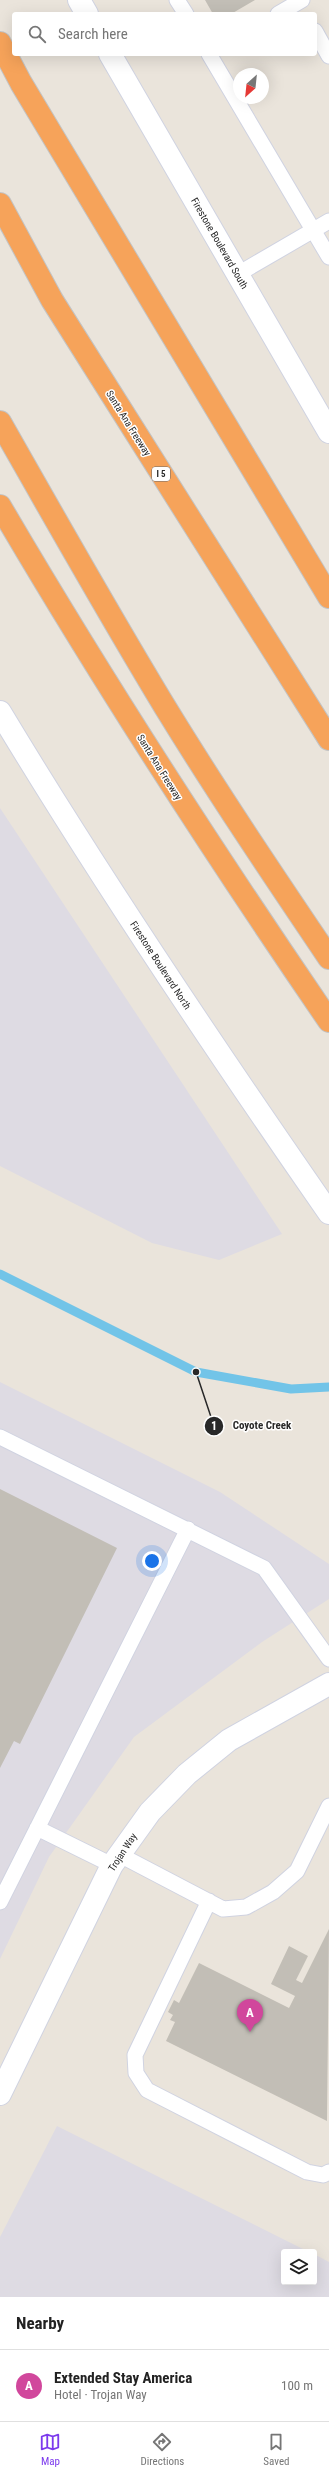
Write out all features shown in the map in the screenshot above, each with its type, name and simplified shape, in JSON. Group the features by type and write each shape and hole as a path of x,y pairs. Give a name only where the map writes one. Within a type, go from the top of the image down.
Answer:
{"highway":[{"path":"0,43 21,83 329,597"},
{"name":"Santa Ana Freeway","path":"0,204 52,300 329,739"},
{"path":"0,422 108,612 166,708 259,854 329,958"},
{"name":"Santa Ana Freeway","path":"0,506 50,592 223,866 329,1021"}],"street":[{"path":"79,0 86,12"},
{"name":"Firestone Boulevard South","path":"111,56 329,432"},
{"name":"Firestone Boulevard North","path":"0,712 55,803 240,1085 329,1213"},
{"name":"Trojan Way","path":"0,2094 115,1859 150,1812 187,1774 223,1745 329,1684"}],"lane":[{"path":"178,0 185,12"},
{"path":"283,12 302,5"},
{"path":"317,35 329,56"},
{"path":"211,56 329,257"},
{"path":"238,274 329,222"},
{"path":"0,1437 264,1568 329,1659"},
{"path":"0,1902 188,1529"},
{"path":"37,1828 115,1859 223,1909 246,1907 273,1892 297,1871 329,1806"},
{"path":"208,1901 135,2055 136,2073 147,2090 168,2101 307,2172 323,2175 329,2172"}],"shaded area":[{"path":"0,808 282,1234 219,1260 152,1243 0,1166"},
{"path":"0,1382 220,1492 329,1564 329,1599 262,1642 134,1737 49,1857 0,1959"},
{"path":"57,2126 303,2249 281,2249 281,2285 317,2285 317,2256 329,2262 329,2297 0,2297 0,2237"}],"building":[{"path":"205,0 255,0 234,12 212,12"},
{"path":"0,1489 117,1548 20,1744 14,1741 0,1768"},
{"path":"329,1929 327,2121 166,2041 175,2022 170,2020 173,2015 168,2012 174,2000 179,2003 199,1963 289,2008 295,1996 271,1984 289,1946 308,1956 296,1980 302,1983"}],"waterway":[{"path":"0,1274 196,1372 291,1389 329,1387"}],"place":[{"name":"Coyote Creek","path":"196,1372"},
{"name":"Extended Stay America","path":"250,2032"}]}
